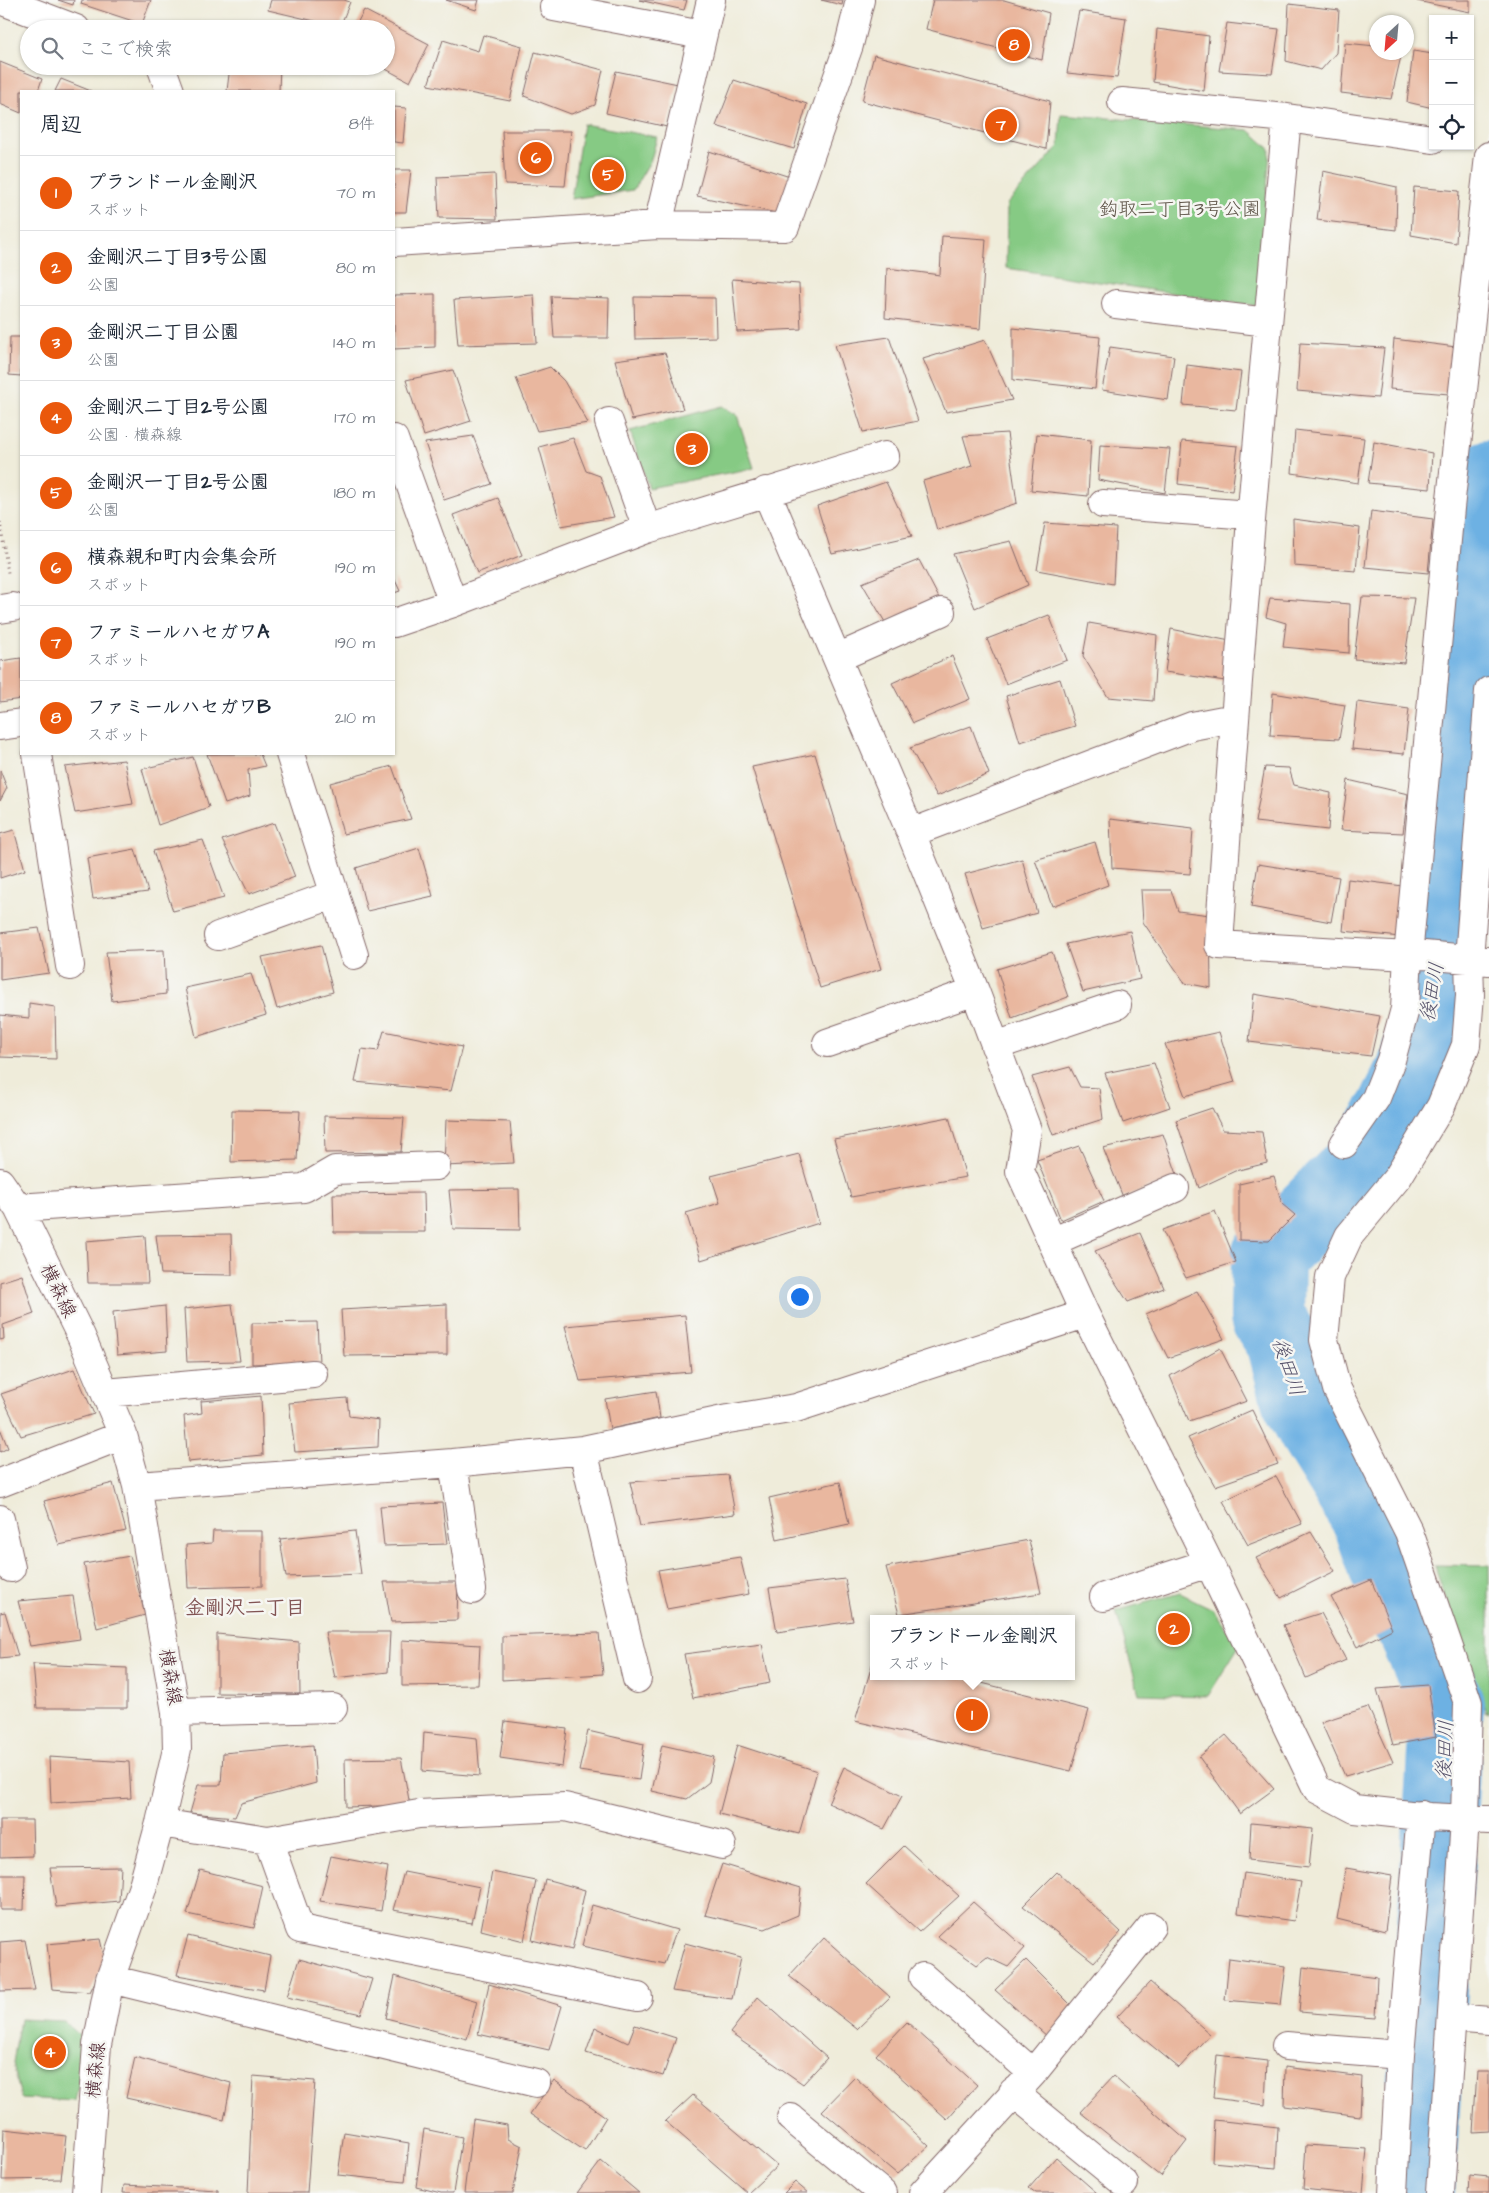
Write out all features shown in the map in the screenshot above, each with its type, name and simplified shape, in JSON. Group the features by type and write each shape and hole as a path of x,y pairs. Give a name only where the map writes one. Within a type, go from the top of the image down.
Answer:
{"street":[{"path":"0,0 52,20"},
{"path":"658,225 711,0"},
{"path":"395,242 658,225 785,226 849,45 860,0"},
{"path":"554,7 702,35"},
{"path":"164,75 170,90"},
{"path":"1122,102 1287,118 1429,138"},
{"path":"1287,118 1250,515 1219,945 1416,955 1470,960"},
{"path":"1474,146 1489,148"},
{"path":"1344,1144 1376,1098 1391,1060 1405,1009 1416,955 1450,508 1489,156"},
{"path":"1116,304 1268,322"},
{"path":"609,422 647,529"},
{"path":"395,442 453,603"},
{"path":"395,623 453,603 647,529 885,456"},
{"path":"766,491 911,833 975,991 1027,1130 1020,1171 1086,1314 1209,1563 1317,1789 1355,1810 1451,1818"},
{"path":"1103,504 1250,515"},
{"path":"837,658 941,612"},
{"path":"1393,2193 1400,2055 1451,1818 1468,1703 1409,1532 1337,1389 1324,1340 1330,1277 1349,1236 1398,1177 1441,1106 1466,1045 1470,995 1470,960 1489,690"},
{"path":"911,833 1192,726 1234,718"},
{"path":"0,726 20,723"},
{"path":"38,755 70,966"},
{"path":"290,755 354,955"},
{"path":"218,936 335,894"},
{"path":"827,1043 975,991"},
{"path":"995,1046 1117,1005"},
{"path":"18,1208 304,1188 335,1170 436,1166"},
{"name":"横森線","path":"0,1182 18,1208 81,1336 123,1435 137,1486 176,1712 177,1749 160,1822 142,1889 110,1979 97,2045 86,2193"},
{"path":"1052,1242 1175,1188"},
{"path":"137,1486 453,1463 583,1450 728,1419 796,1408 1086,1314"},
{"path":"106,1393 314,1374"},
{"path":"0,1483 123,1435"},
{"path":"583,1450 637,1679"},
{"path":"453,1463 472,1590"},
{"path":"0,1518 11,1568"},
{"path":"1104,1597 1209,1563"},
{"path":"176,1712 333,1708"},
{"path":"160,1822 268,1840 419,1814 564,1807 722,1846"},
{"path":"1440,2193 1453,2018 1451,1818"},
{"path":"268,1840 300,1929 638,1997"},
{"path":"924,2193 1033,2072 1150,1927"},
{"path":"923,1977 1033,2072"},
{"path":"110,1979 536,2083"},
{"path":"1453,2018 1489,2021"},
{"path":"1286,2046 1400,2055"},
{"path":"1013,2092 1124,2183"},
{"path":"791,2118 882,2193"}],"path":[{"path":"0,522 6,608"}],"green space":[{"name":"鈎取二丁目3号公園","path":"1061,114 1249,130 1270,149 1258,306 1006,268 1007,204 1059,146"},
{"path":"583,124 657,137 651,160 633,190 571,199"},
{"path":"722,406 737,415 754,468 649,488 630,431"},
{"path":"1434,1565 1489,1566 1489,1712 1486,1712"},
{"path":"1180,1593 1213,1609 1239,1646 1208,1696 1139,1694 1116,1611"},
{"path":"20,2019 64,2021 87,2042 75,2101 21,2098 13,2063"}],"building":[{"path":"58,0 74,0 73,5"},
{"path":"82,0 151,0 144,20 130,20 81,4"},
{"path":"271,0 344,0 350,2 343,20 310,20 268,10"},
{"path":"446,0 479,0 476,10"},
{"path":"639,0 687,0 684,10"},
{"path":"821,0 843,0 842,5"},
{"path":"933,0 1004,0 1049,13 1042,60 926,29"},
{"path":"1470,0 1470,12 1417,1"},
{"path":"1289,4 1339,10 1336,53 1321,70 1286,61"},
{"path":"364,10 383,20 359,20"},
{"path":"1079,11 1126,18 1117,78 1067,73"},
{"path":"1227,23 1279,29 1272,74 1219,71"},
{"path":"395,26 429,44 410,82 395,74"},
{"path":"1157,29 1209,36 1204,91 1153,82"},
{"path":"483,35 522,46 510,101 428,85 443,40 478,51"},
{"path":"1345,43 1369,45 1369,60 1400,60 1391,99 1341,93"},
{"path":"1414,51 1429,53 1429,107 1407,102"},
{"path":"535,52 603,70 595,105 571,114 524,96"},
{"path":"874,55 1050,101 1046,149 862,101"},
{"path":"0,62 20,70 20,75 32,75 42,79 38,90 20,90 20,113 0,104"},
{"path":"616,71 678,84 667,127 606,113"},
{"path":"229,75 280,75 279,90 227,90"},
{"path":"61,79 88,90 56,90"},
{"path":"734,80 807,104 794,149 716,126"},
{"path":"395,107 406,108 403,143 395,142"},
{"path":"502,131 571,131 565,186 505,184"},
{"path":"709,151 790,177 781,214 697,196"},
{"path":"395,170 411,170 406,212 395,212"},
{"path":"1323,171 1397,187 1396,230 1317,220"},
{"path":"495,174 497,219 439,218 437,177"},
{"path":"1414,187 1459,191 1456,243 1411,235"},
{"path":"942,236 986,239 980,329 885,318 887,268 940,275"},
{"path":"732,279 799,284 801,329 737,332"},
{"path":"435,294 435,347 395,349 395,295"},
{"path":"534,295 537,343 458,345 454,300"},
{"path":"551,296 609,298 608,338 554,338"},
{"path":"634,297 715,298 716,337 635,339"},
{"path":"1013,328 1100,337 1095,389 1013,380"},
{"path":"10,337 20,337 20,376 9,375"},
{"path":"889,337 918,421 863,432 835,345"},
{"path":"1394,339 1456,347 1449,394 1390,389"},
{"path":"985,340 1012,400 946,412 923,359"},
{"path":"1300,343 1384,348 1378,398 1297,391"},
{"path":"1110,347 1174,356 1168,400 1102,390"},
{"path":"665,353 683,409 632,420 615,360"},
{"path":"1187,365 1241,372 1236,410 1183,405"},
{"path":"550,367 564,381 588,423 537,431 516,378"},
{"path":"453,370 471,421 424,436 406,380"},
{"path":"1295,430 1364,438 1358,483 1292,473"},
{"path":"1007,433 1017,503 937,530 923,481 972,466 963,436"},
{"path":"1037,434 1091,440 1088,496 1031,490"},
{"path":"473,436 492,484 444,500 425,443"},
{"path":"573,438 586,471 600,476 614,517 561,526 539,447"},
{"path":"1182,441 1238,446 1232,491 1178,484"},
{"path":"1374,442 1432,453 1430,489 1368,483"},
{"path":"1100,445 1170,449 1165,493 1098,480"},
{"path":"886,482 912,536 832,554 817,506"},
{"path":"498,498 522,555 477,573 453,515"},
{"path":"1371,511 1433,519 1428,573 1365,567"},
{"path":"1293,519 1360,528 1356,571 1294,566"},
{"path":"1045,523 1116,528 1113,584 1037,570"},
{"path":"1011,541 1028,585 975,608 953,554"},
{"path":"919,560 939,598 885,622 862,583"},
{"path":"395,580 400,591 395,593"},
{"path":"1362,597 1414,598 1404,663 1354,659"},
{"path":"1270,598 1350,604 1349,653 1283,647 1286,623 1266,617"},
{"path":"1049,615 1067,660 1006,684 987,639"},
{"path":"1089,623 1157,635 1153,701 1108,697 1083,656"},
{"path":"1171,629 1230,641 1225,681 1165,672"},
{"path":"952,656 970,699 913,723 892,683"},
{"path":"20,658 20,699 0,702 0,661"},
{"path":"1060,679 1075,726 1020,742 1006,696"},
{"path":"1273,693 1345,705 1339,739 1270,735"},
{"path":"1357,702 1409,709 1404,754 1352,749"},
{"path":"971,726 989,774 937,796 910,748"},
{"path":"815,754 881,969 820,988 752,767"},
{"path":"207,755 260,755 265,766 248,770 250,796 225,804"},
{"path":"193,757 209,807 158,825 142,769"},
{"path":"124,760 133,804 75,813 65,767"},
{"path":"392,766 411,819 343,834 330,783"},
{"path":"1265,767 1289,768 1294,785 1331,793 1328,830 1255,822"},
{"path":"0,770 7,788 0,801"},
{"path":"1348,780 1408,794 1403,833 1341,830"},
{"path":"1110,819 1193,829 1190,874 1112,868"},
{"path":"274,823 295,877 249,894 222,840"},
{"path":"14,830 25,870 0,878 0,834"},
{"path":"203,840 224,898 173,911 153,851"},
{"path":"1095,842 1108,885 1052,906 1035,860"},
{"path":"419,848 433,896 367,911 356,868"},
{"path":"135,849 148,892 93,899 87,858"},
{"path":"1022,859 1037,913 983,928 965,874"},
{"path":"1258,864 1339,877 1331,922 1251,907"},
{"path":"1348,879 1403,886 1400,937 1343,931"},
{"path":"1141,890 1171,890 1178,911 1210,915 1211,988 1185,983 1143,922"},
{"path":"39,928 49,973 0,980 0,933"},
{"path":"1130,931 1140,979 1083,992 1066,944"},
{"path":"321,945 333,992 277,1009 262,957"},
{"path":"164,950 166,994 112,1001 106,952"},
{"path":"1052,952 1068,997 1012,1018 997,969"},
{"path":"251,974 266,1015 196,1037 185,988"},
{"path":"1254,994 1380,1016 1371,1056 1249,1042"},
{"path":"29,1003 55,1007 56,1059 0,1057 0,1015 29,1018"},
{"path":"384,1031 462,1047 451,1091 355,1082 362,1049 378,1051"},
{"path":"1219,1032 1235,1082 1185,1096 1165,1044"},
{"path":"1154,1063 1170,1107 1123,1123 1105,1073"},
{"path":"1070,1067 1080,1087 1099,1088 1103,1119 1053,1135 1032,1077"},
{"path":"1212,1108 1223,1130 1262,1132 1267,1163 1235,1171 1199,1188 1176,1120"},
{"path":"232,1110 300,1111 297,1160 231,1162"},
{"path":"324,1116 404,1118 401,1152 325,1153"},
{"path":"949,1117 966,1177 851,1197 834,1139"},
{"path":"446,1120 510,1122 514,1163 444,1166"},
{"path":"1163,1134 1178,1177 1123,1197 1103,1148"},
{"path":"1079,1146 1104,1201 1061,1220 1037,1160"},
{"path":"799,1154 819,1223 701,1260 686,1213 720,1203 711,1176"},
{"path":"1274,1176 1282,1204 1295,1215 1269,1241 1239,1240 1239,1184"},
{"path":"519,1189 520,1230 453,1229 449,1190"},
{"path":"424,1193 425,1232 334,1232 333,1194"},
{"path":"1215,1211 1236,1262 1186,1278 1162,1230"},
{"path":"1140,1233 1164,1288 1128,1302 1095,1251"},
{"path":"231,1234 232,1275 161,1274 156,1235"},
{"path":"145,1236 148,1283 88,1283 86,1241"},
{"path":"22,1275 34,1314 3,1325 4,1339 0,1340 0,1282"},
{"path":"1197,1291 1224,1339 1168,1358 1146,1314"},
{"path":"232,1304 240,1361 187,1362 184,1309"},
{"path":"447,1304 447,1355 344,1356 341,1310"},
{"path":"165,1306 167,1351 117,1355 113,1312"},
{"path":"685,1315 691,1372 580,1381 565,1326"},
{"path":"317,1322 319,1362 252,1364 252,1323"},
{"path":"1220,1348 1247,1401 1189,1421 1170,1376"},
{"path":"74,1369 94,1414 21,1436 1,1394"},
{"path":"656,1391 660,1418 610,1429 605,1399"},
{"path":"261,1396 263,1455 188,1462 184,1416 202,1413 201,1401"},
{"path":"347,1398 349,1416 379,1420 378,1447 295,1452 289,1403"},
{"path":"1252,1410 1278,1464 1215,1486 1188,1438"},
{"path":"0,1428 8,1448 0,1452"},
{"path":"728,1475 735,1514 640,1526 630,1482"},
{"path":"1276,1476 1302,1524 1248,1545 1223,1501"},
{"path":"840,1482 849,1524 777,1540 769,1498"},
{"path":"113,1483 126,1531 59,1545 44,1501"},
{"path":"442,1503 447,1544 384,1546 380,1506"},
{"path":"213,1531 262,1531 262,1586 188,1588 186,1545 212,1543"},
{"path":"355,1531 361,1574 286,1577 280,1539"},
{"path":"1311,1532 1335,1571 1281,1598 1256,1558"},
{"path":"1029,1540 1041,1593 899,1614 886,1567"},
{"path":"130,1556 145,1615 97,1628 84,1564"},
{"path":"740,1557 749,1594 667,1609 658,1570"},
{"path":"845,1579 853,1621 777,1632 769,1588"},
{"path":"1371,1580 1392,1629 1357,1647 1331,1597"},
{"path":"384,1582 458,1582 457,1620 391,1622"},
{"path":"73,1596 80,1639 30,1646 18,1601"},
{"path":"5,1612 18,1656 0,1658 0,1613"},
{"path":"1321,1613 1346,1660 1306,1678 1283,1625"},
{"path":"325,1632 390,1632 388,1672 335,1678"},
{"path":"599,1633 603,1674 502,1680 502,1636"},
{"path":"217,1634 299,1642 300,1694 217,1693"},
{"path":"402,1640 480,1645 478,1685 402,1686"},
{"path":"762,1644 770,1683 693,1698 684,1654"},
{"path":"33,1664 127,1668 127,1708 37,1708"},
{"path":"870,1672 870,1680 970,1680 1089,1710 1071,1771 855,1721"},
{"path":"1428,1685 1436,1737 1393,1745 1377,1689"},
{"path":"1368,1707 1393,1762 1345,1776 1321,1722"},
{"path":"505,1721 567,1729 562,1767 500,1758"},
{"path":"588,1731 644,1744 639,1780 579,1771"},
{"path":"424,1732 477,1738 480,1776 422,1771"},
{"path":"1226,1735 1274,1789 1240,1814 1199,1757"},
{"path":"313,1745 316,1783 241,1803 235,1817 190,1813 198,1785 221,1785 223,1753"},
{"path":"662,1745 714,1757 709,1782 687,1799 652,1791"},
{"path":"737,1745 817,1771 799,1834 719,1814"},
{"path":"49,1757 129,1762 131,1798 51,1803"},
{"path":"401,1758 410,1805 346,1807 345,1759"},
{"path":"844,1767 902,1796 884,1829 828,1803"},
{"path":"0,1820 32,1820 33,1856 0,1857"},
{"path":"1251,1823 1313,1829 1309,1867 1249,1860"},
{"path":"904,1846 959,1896 919,1932 866,1884"},
{"path":"331,1856 388,1867 381,1911 320,1901"},
{"path":"722,1864 801,1888 798,1915 765,1929 705,1915"},
{"path":"121,1867 119,1901 56,1907 50,1868"},
{"path":"1346,1868 1392,1876 1385,1931 1337,1919"},
{"path":"200,1870 263,1886 254,1928 187,1914"},
{"path":"404,1872 480,1887 472,1923 393,1910"},
{"path":"492,1872 536,1881 524,1941 481,1930"},
{"path":"1057,1872 1121,1932 1094,1962 1023,1906"},
{"path":"1244,1873 1301,1882 1294,1921 1238,1913"},
{"path":"0,1875 25,1875 24,1910 0,1910"},
{"path":"545,1879 585,1890 572,1950 532,1940"},
{"path":"973,1902 1025,1948 1008,1967 987,1957 977,1965 937,1936"},
{"path":"592,1905 677,1930 664,1964 582,1946"},
{"path":"188,1936 270,1956 264,1990 177,1975"},
{"path":"824,1938 890,1997 857,2029 789,1976"},
{"path":"100,1939 105,1961 90,1992 52,1989 47,1944"},
{"path":"25,1940 35,1990 0,1991 0,1942"},
{"path":"685,1943 741,1958 732,1999 672,1991"},
{"path":"1229,1958 1286,1966 1281,2005 1225,2000"},
{"path":"299,1959 372,1979 361,2014 287,1997"},
{"path":"1026,1960 1074,2008 1048,2037 995,1990"},
{"path":"1303,1967 1377,1977 1375,2018 1299,2012"},
{"path":"395,1976 477,2001 467,2039 386,2018"},
{"path":"1150,1982 1210,2034 1179,2068 1117,2017"},
{"path":"489,1984 562,2006 549,2050 478,2034"},
{"path":"758,1997 827,2058 803,2084 730,2033"},
{"path":"907,2022 977,2085 947,2119 876,2055"},
{"path":"635,2025 676,2038 663,2076 586,2053 595,2027 628,2043"},
{"path":"1217,2055 1267,2061 1265,2105 1213,2098"},
{"path":"135,2057 231,2083 224,2120 126,2098"},
{"path":"1285,2067 1362,2077 1360,2116 1284,2106"},
{"path":"1477,2072 1489,2072 1489,2131 1473,2132"},
{"path":"253,2076 315,2081 307,2193 248,2193"},
{"path":"1113,2076 1187,2141 1160,2176 1080,2112"},
{"path":"855,2077 929,2146 897,2174 822,2111"},
{"path":"554,2080 606,2117 585,2151 530,2114"},
{"path":"693,2095 777,2166 748,2193 665,2121"},
{"path":"473,2119 507,2125 508,2139 522,2146 513,2193 464,2193"},
{"path":"1214,2120 1278,2127 1276,2168 1212,2162"},
{"path":"4,2129 66,2136 61,2179 2,2180"},
{"path":"424,2129 462,2137 453,2193 441,2193 416,2187"},
{"path":"344,2132 409,2143 405,2182 338,2175"},
{"path":"1306,2145 1367,2149 1363,2193 1340,2193 1303,2189"},
{"path":"1056,2157 1097,2193 1036,2193 1029,2188"},
{"path":"601,2161 639,2193 577,2193"},
{"path":"1469,2175 1489,2177 1489,2193 1468,2193"},
{"path":"795,2182 808,2193 784,2193"},
{"path":"124,2185 218,2190 218,2193 123,2193"}],"waterway":[{"name":"後田川","path":"1418,2193 1447,1703 1385,1566 1369,1519 1316,1433 1298,1399 1283,1341 1267,1317 1268,1256 1356,1168 1387,1123 1414,1069 1435,999 1446,908 1489,477"}],"place":[{"name":"ファミールハセガワB","path":"1014,45"},
{"name":"ファミールハセガワA","path":"1001,125"},
{"name":"横森親和町内会集会所","path":"536,158"},
{"name":"金剛沢一丁目2号公園","path":"608,175"},
{"name":"金剛沢二丁目公園","path":"692,449"},
{"name":"金剛沢二丁目3号公園","path":"1174,1629"},
{"name":"プランドール金剛沢","path":"972,1715"},
{"name":"金剛沢二丁目2号公園","path":"50,2052"}],"district":[{"name":"金剛沢二丁目","path":"245,1608"}]}
